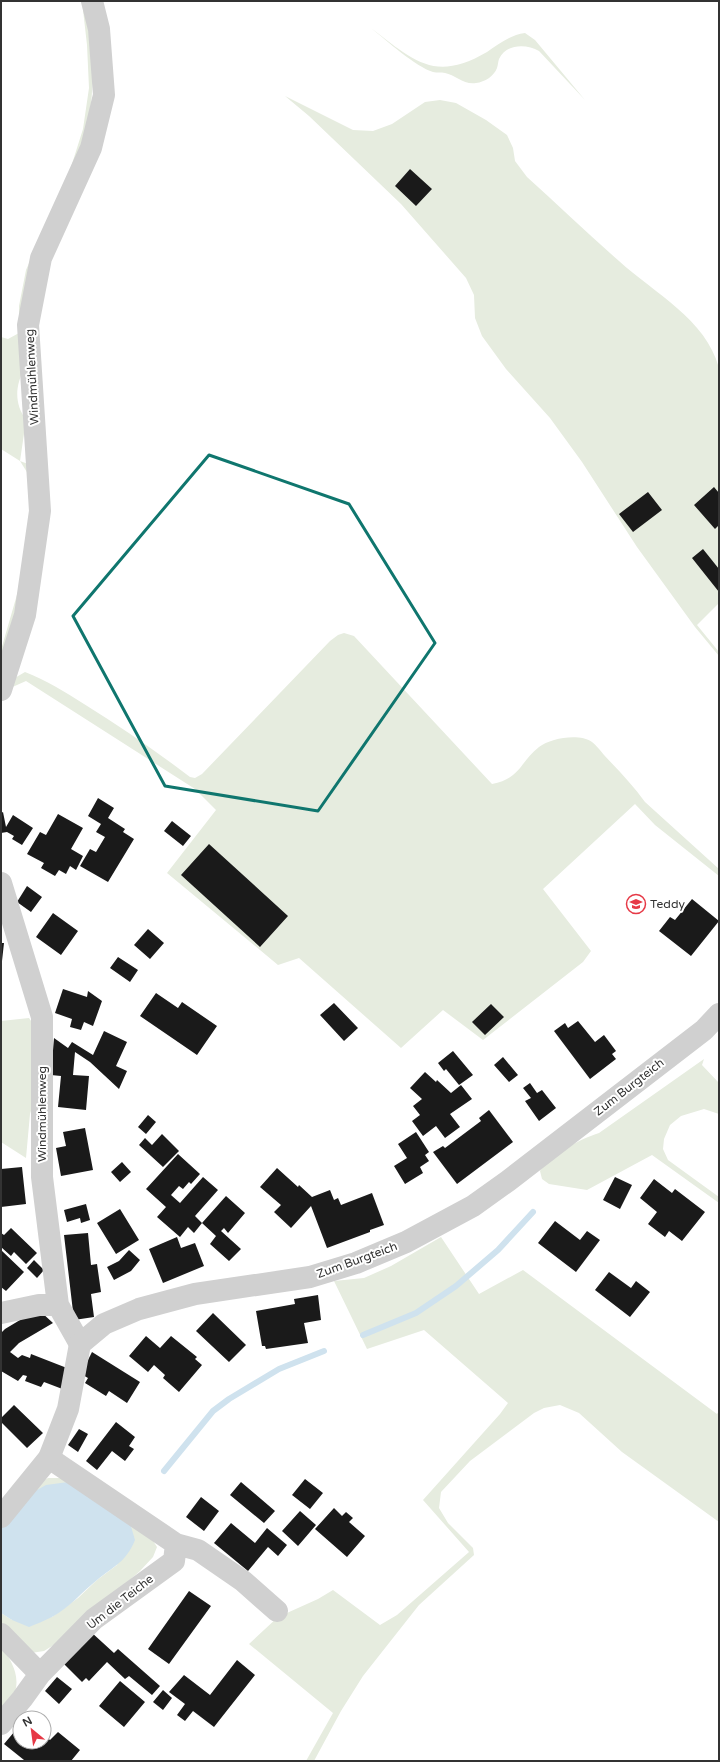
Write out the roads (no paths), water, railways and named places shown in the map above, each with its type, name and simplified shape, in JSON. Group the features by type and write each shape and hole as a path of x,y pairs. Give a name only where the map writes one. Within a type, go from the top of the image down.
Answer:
{"street":[{"name":"Windmühlenweg","path":"1,690 25,614 40,511 28,325 41,258 91,148 104,95 98,28 92,1"},
{"name":"Windmühlenweg","path":"1,883 42,1017 42,1177 58,1305 80,1344"},
{"name":"Zum Burgteich","path":"80,1344 104,1324 139,1308 195,1294 310,1277 356,1263 406,1242 473,1206 508,1182 704,1030 719,1014"},
{"path":"1,1313 40,1305 58,1305"},
{"path":"1,1517 49,1458 68,1408 80,1344"},
{"path":"49,1458 176,1544 198,1550 243,1581 276,1611"},
{"name":"Um die Teiche","path":"1,1724 40,1674 94,1619 174,1561 176,1544"},
{"path":"1,1634 40,1674"}],"water":[{"path":"68,1482 130,1523 135,1540 124,1559 91,1585 70,1605 52,1617 29,1627 12,1620 1,1613 1,1526 26,1496 46,1485"}],"waterway":[{"path":"363,1335 416,1313 456,1286 498,1250 533,1212"},
{"path":"164,1471 213,1411 229,1399 279,1369 324,1351"}],"place":[{"name":"Teddy","path":"636,904"}]}
